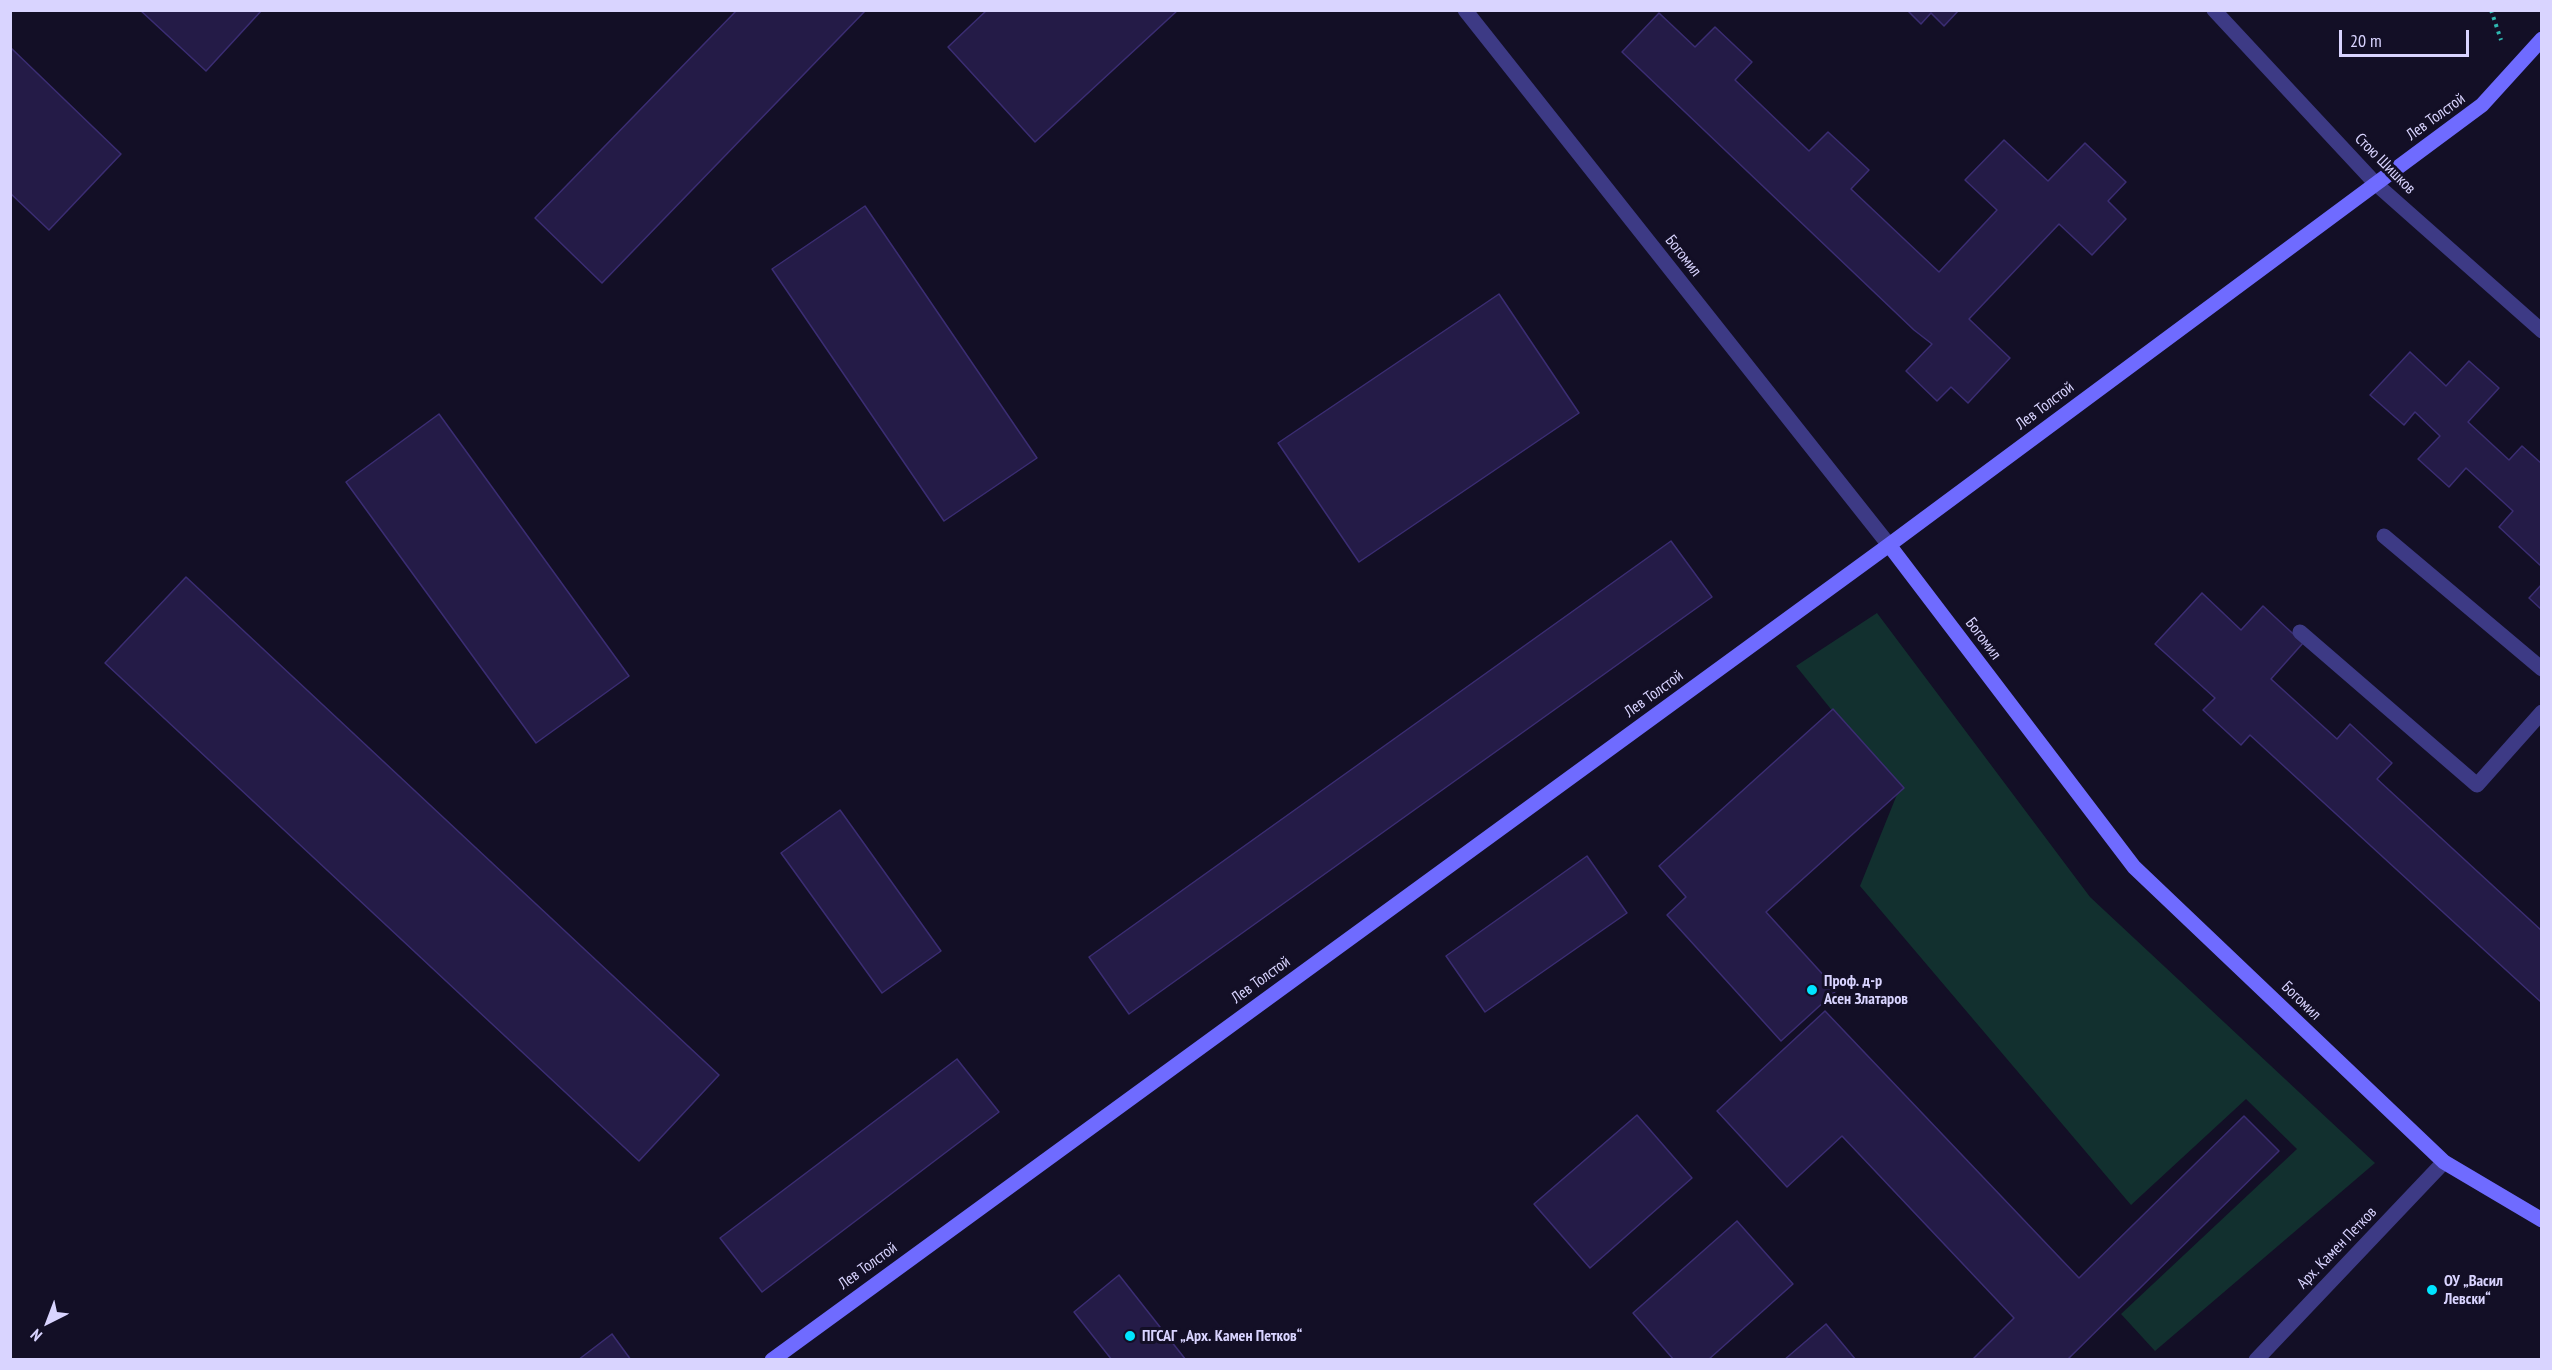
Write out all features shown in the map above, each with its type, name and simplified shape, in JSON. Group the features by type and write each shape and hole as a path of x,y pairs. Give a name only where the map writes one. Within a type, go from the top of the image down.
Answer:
{"street":[{"name":"Богомил","path":"1465,10 1888,545 2134,867 2444,1162 2541,1220"},
{"name":"Стою Шишков","path":"2214,10 2376,184 2541,331"},
{"name":"Лев Толстой","path":"772,1359 1888,545 2482,105 2541,39"},
{"path":"2384,536 2541,669"},
{"path":"2300,632 2477,784 2541,712"},
{"name":"Арх. Камен Петков","path":"2256,1359 2444,1162"}],"green space":[{"path":"1877,613 2090,897 2375,1163 2155,1351 2121,1314 2297,1149 2246,1099 2131,1205 1860,886 1898,792 1796,666"}],"building":[{"path":"140,10 262,10 206,71"},
{"path":"737,10 866,10 602,283 535,218"},
{"path":"987,10 1178,10 1035,142 948,47"},
{"path":"1907,10 1959,10 1944,26 1931,13 1921,24"},
{"path":"1659,13 1695,47 1715,27 1752,62 1735,80 1809,151 1828,132 1869,170 1851,189 1939,272 1997,210 1965,180 2004,140 2048,181 2085,143 2126,182 2108,201 2126,219 2092,255 2059,224 1969,319 2010,358 1968,403 1951,387 1937,401 1906,371 1932,344 1914,330 1622,52"},
{"path":"10,47 121,154 49,230 10,193"},
{"path":"865,206 1037,458 944,521 772,269"},
{"path":"1499,294 1579,413 1359,562 1278,443"},
{"path":"2410,352 2446,386 2469,361 2499,388 2468,422 2509,460 2522,446 2542,464 2542,567 2499,527 2513,511 2466,468 2449,487 2418,459 2440,436 2415,412 2404,425 2370,395"},
{"path":"439,414 629,676 536,743 346,482"},
{"path":"1671,541 1712,597 1129,1014 1089,957"},
{"path":"186,577 719,1075 639,1161 105,663"},
{"path":"2542,584 2542,610 2529,598"},
{"path":"2202,593 2241,630 2263,606 2303,643 2271,679 2337,739 2350,724 2392,763 2377,779 2542,931 2542,1003 2250,735 2241,745 2203,710 2215,698 2155,644"},
{"path":"1833,709 1904,788 1766,912 1837,990 1781,1041 1667,915 1686,897 1659,866"},
{"path":"840,810 941,951 882,993 781,853"},
{"path":"1587,856 1627,913 1485,1012 1446,956"},
{"path":"1825,1011 2079,1278 2244,1116 2279,1151 2067,1360 1972,1360 2014,1318 1842,1136 1787,1187 1717,1111"},
{"path":"957,1059 999,1112 762,1292 720,1238"},
{"path":"1637,1115 1692,1178 1590,1268 1534,1204"},
{"path":"1737,1221 1793,1284 1708,1360 1674,1360 1633,1313"},
{"name":"ПГСАГ „Арх. Камен Петков“","path":"1119,1275 1186,1360 1112,1360 1074,1312"},
{"path":"1826,1324 1856,1360 1784,1360"},
{"path":"612,1334 631,1360 578,1360"}],"place":[{"name":"Проф. д-р Асен Златаров","path":"1812,990"},
{"name":"ОУ „Васил Левски“","path":"2432,1290"},
{"name":"ПГСАГ „Арх. Камен Петков“","path":"1130,1336"}]}
